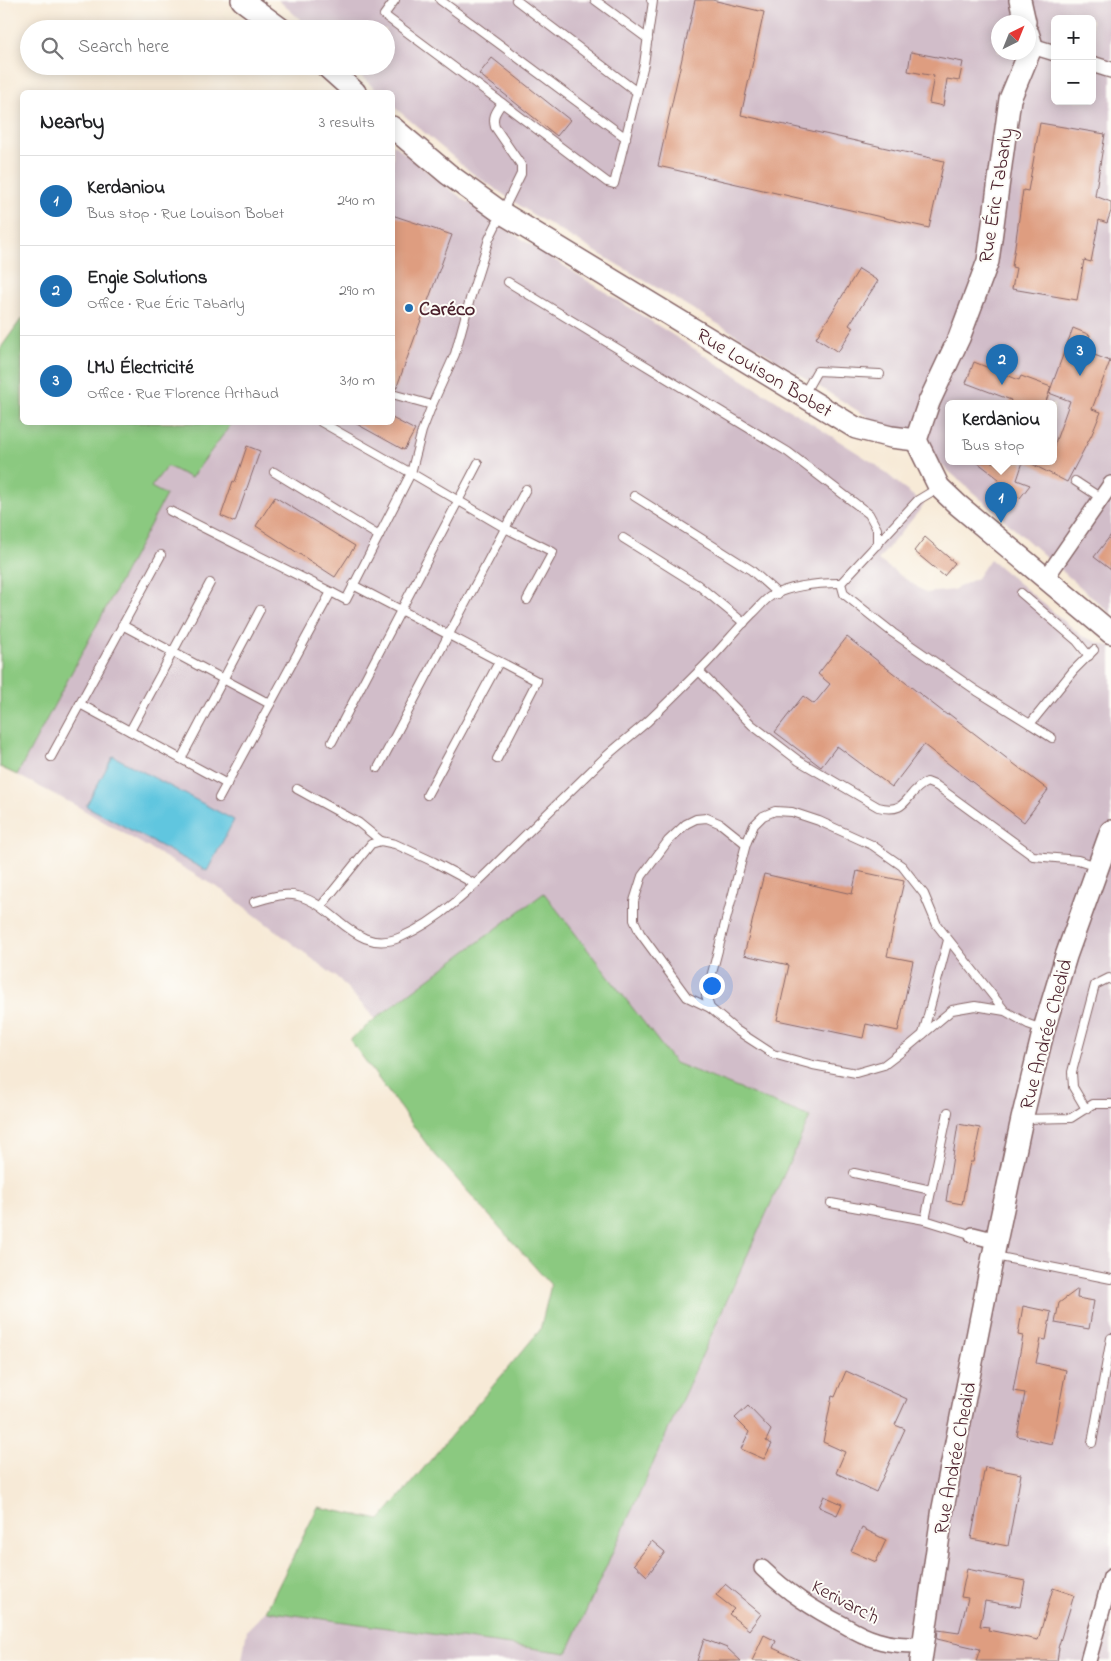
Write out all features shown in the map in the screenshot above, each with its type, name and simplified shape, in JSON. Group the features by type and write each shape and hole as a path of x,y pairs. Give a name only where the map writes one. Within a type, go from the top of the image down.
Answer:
{"street":[{"path":"1020,0 1023,15"},
{"path":"246,1 270,20"},
{"path":"1036,43 1051,50"},
{"name":"Rue Éric Tabarly","path":"916,440 929,402 959,338 988,261 1010,99 1023,60"},
{"path":"1096,65 1111,70"},
{"path":"336,75 353,90"},
{"name":"Rue Louison Bobet","path":"395,130 448,174 502,213 856,428 891,437 916,440"},
{"path":"916,440 939,487 958,506 1111,633"},
{"path":"1046,578 1111,484"},
{"name":"Rue Andrée Chedid","path":"921,1653 943,1508 1022,1119 1044,1029 1066,956 1111,831"},
{"path":"973,1235 995,1248"},
{"name":"Kerivarc'h","path":"762,1568 782,1588 860,1633 875,1640 921,1653"},
{"path":"1088,1661 1111,1577"}],"lane":[{"path":"391,20 384,15 395,0"},
{"path":"440,0 626,138"},
{"path":"516,0 637,92"},
{"path":"595,0 648,39"},
{"path":"395,23 607,182 614,184 644,64 653,1 651,0"},
{"path":"170,511 346,600 411,473 422,431 455,354 489,239 521,174 521,165 495,127 493,120 494,114 502,103"},
{"path":"508,282 788,452 869,514 877,529 878,545"},
{"path":"803,396 818,371 880,374"},
{"path":"395,395 432,405"},
{"path":"326,425 505,528 553,552 527,600"},
{"path":"332,742 478,463"},
{"path":"274,472 379,536"},
{"path":"1075,481 1102,498"},
{"path":"254,902 279,896 298,896 320,906 346,927 367,940 384,942 400,938 423,926 448,908 475,884 600,761 647,722 699,671 770,596 803,586 841,582 878,545 918,500 939,487"},
{"path":"378,768 526,490"},
{"path":"634,496 751,570 778,594"},
{"path":"623,538 698,585 744,623"},
{"path":"51,757 161,555"},
{"path":"841,582 844,594 893,633 977,691 1052,738"},
{"path":"130,732 210,583"},
{"path":"353,585 536,681 497,759"},
{"path":"219,798 331,592"},
{"path":"1021,593 1092,653 1073,671 1030,724"},
{"path":"182,759 260,610"},
{"path":"122,626 270,704"},
{"path":"427,796 499,662"},
{"path":"699,671 752,725 799,761 878,807 891,810 899,807 910,798 919,786 927,782 937,786 1033,856 1078,860 1098,866"},
{"path":"80,704 227,784"},
{"path":"297,789 359,823 381,841 395,844 475,884"},
{"path":"710,1008 706,996 746,844 754,825 763,816 775,811 792,812 819,821 872,845 902,866 924,894 937,925 1005,1011"},
{"path":"746,844 721,824 707,818 696,819 686,824 668,841 642,876 634,901 634,920 640,933 687,997 710,1008 736,1030 773,1054 813,1066 856,1073 884,1065 952,1010 976,1006 1005,1011 1028,1024 1044,1029"},
{"path":"320,906 371,844 381,841"},
{"path":"923,1034 948,940"},
{"path":"1086,1108 1074,1087 1072,1072 1095,984 1109,978 1111,980"},
{"path":"1022,1119 1071,1118 1093,1104 1111,1104"},
{"path":"925,1220 948,1112"},
{"path":"854,1173 931,1190"},
{"path":"831,1204 925,1220 973,1235"},
{"path":"995,1248 1111,1279"},
{"path":"1092,1444 1111,1338"}],"shaded area":[{"path":"278,0 1111,0 1111,614 935,459 735,334 532,214 472,173 395,108 395,90 376,90 360,75 395,75 395,20 301,20"},
{"path":"395,146 489,218 875,464 924,505 878,560 926,593 953,590 977,578 990,559 1082,636 1111,647 1111,1661 242,1661 247,1630 266,1611 567,1653 810,1117 675,1063 544,893 375,1019 340,980 225,892 75,805 17,775 166,495 150,488 167,466 191,477 230,425 395,425"}],"green space":[{"path":"20,321 20,425 231,425 191,478 167,466 151,487 166,495 17,775 0,767 0,349"},
{"path":"544,893 675,1063 810,1117 567,1653 266,1611 318,1507 380,1520 540,1330 551,1285 431,1150 350,1040 375,1019"}],"water":[{"path":"113,756 234,820 207,871 86,806"}],"building":[{"path":"695,0 712,0 764,12 741,115 944,161 929,228 658,166"},
{"path":"911,52 963,62 959,81 947,79 943,106 929,103 934,76 908,71"},
{"path":"492,58 570,120 557,136 479,74"},
{"path":"1040,123 1105,134 1095,196 1111,202 1111,211 1107,223 1099,220 1091,262 1084,260 1077,300 1012,289 1016,268 1012,267 1023,190 1028,191"},
{"name":"Caréco","path":"395,216 452,235 395,389"},
{"path":"859,269 878,281 849,325 853,328 838,352 816,338"},
{"path":"1073,328 1090,335 1084,351 1110,361 1092,409 1101,412 1092,434 1067,482 1034,465 1057,465 1057,438 1070,401 1049,393"},
{"path":"974,362 1019,380 1021,376 1051,387 1046,400 1011,400 966,383"},
{"path":"395,420 415,430 404,450 358,425 395,425"},
{"path":"247,446 260,451 235,522 221,516"},
{"path":"981,465 1022,465 1017,480 1030,485 1020,498 997,481 999,479"},
{"path":"275,497 355,546 335,577 256,526"},
{"path":"1111,535 1111,570 1094,557"},
{"path":"925,537 955,563 944,576 914,551"},
{"path":"847,637 1048,790 1024,822 924,745 892,787 837,746 821,767 775,732 803,696 814,704 830,684 818,674"},
{"path":"857,871 904,881 887,956 913,961 898,1031 866,1024 863,1038 777,1020 789,965 744,955 764,874 852,894"},
{"path":"958,1124 980,1128 973,1162 970,1162 962,1204 946,1201"},
{"path":"1078,1289 1077,1298 1094,1301 1089,1329 1055,1323 1059,1303"},
{"path":"1023,1306 1051,1312 1046,1340 1041,1339 1036,1363 1066,1370 1052,1444 1017,1436 1025,1393 1013,1391 1023,1336 1018,1335"},
{"path":"846,1371 907,1399 895,1425 905,1429 876,1492 836,1473 845,1452 823,1442 832,1396 835,1397"},
{"path":"748,1406 771,1430 766,1441 772,1444 764,1459 741,1449 749,1432 735,1418"},
{"path":"985,1467 1021,1474 1008,1546 971,1539"},
{"path":"824,1496 842,1504 837,1515 819,1507"},
{"path":"862,1528 886,1540 876,1562 851,1551"},
{"path":"652,1541 665,1552 647,1576 634,1564"},
{"path":"967,1569 1025,1581 1020,1607 985,1601 980,1626 989,1627 988,1630 1038,1640 1053,1588 1074,1595 1058,1648 1057,1661 976,1661 980,1649 937,1639 938,1630 959,1633 968,1598 961,1597"},
{"path":"725,1584 761,1614 749,1630 729,1614 734,1609 716,1595"},
{"path":"764,1635 776,1641 773,1648 801,1661 752,1661"},
{"path":"704,1639 727,1648 741,1661 697,1661"}],"place":[{"name":"Caréco","path":"409,308"},
{"name":"LMJ Électricité","path":"1080,376"},
{"name":"Engie Solutions","path":"1002,385"},
{"name":"Kerdaniou","path":"1001,523"}]}
